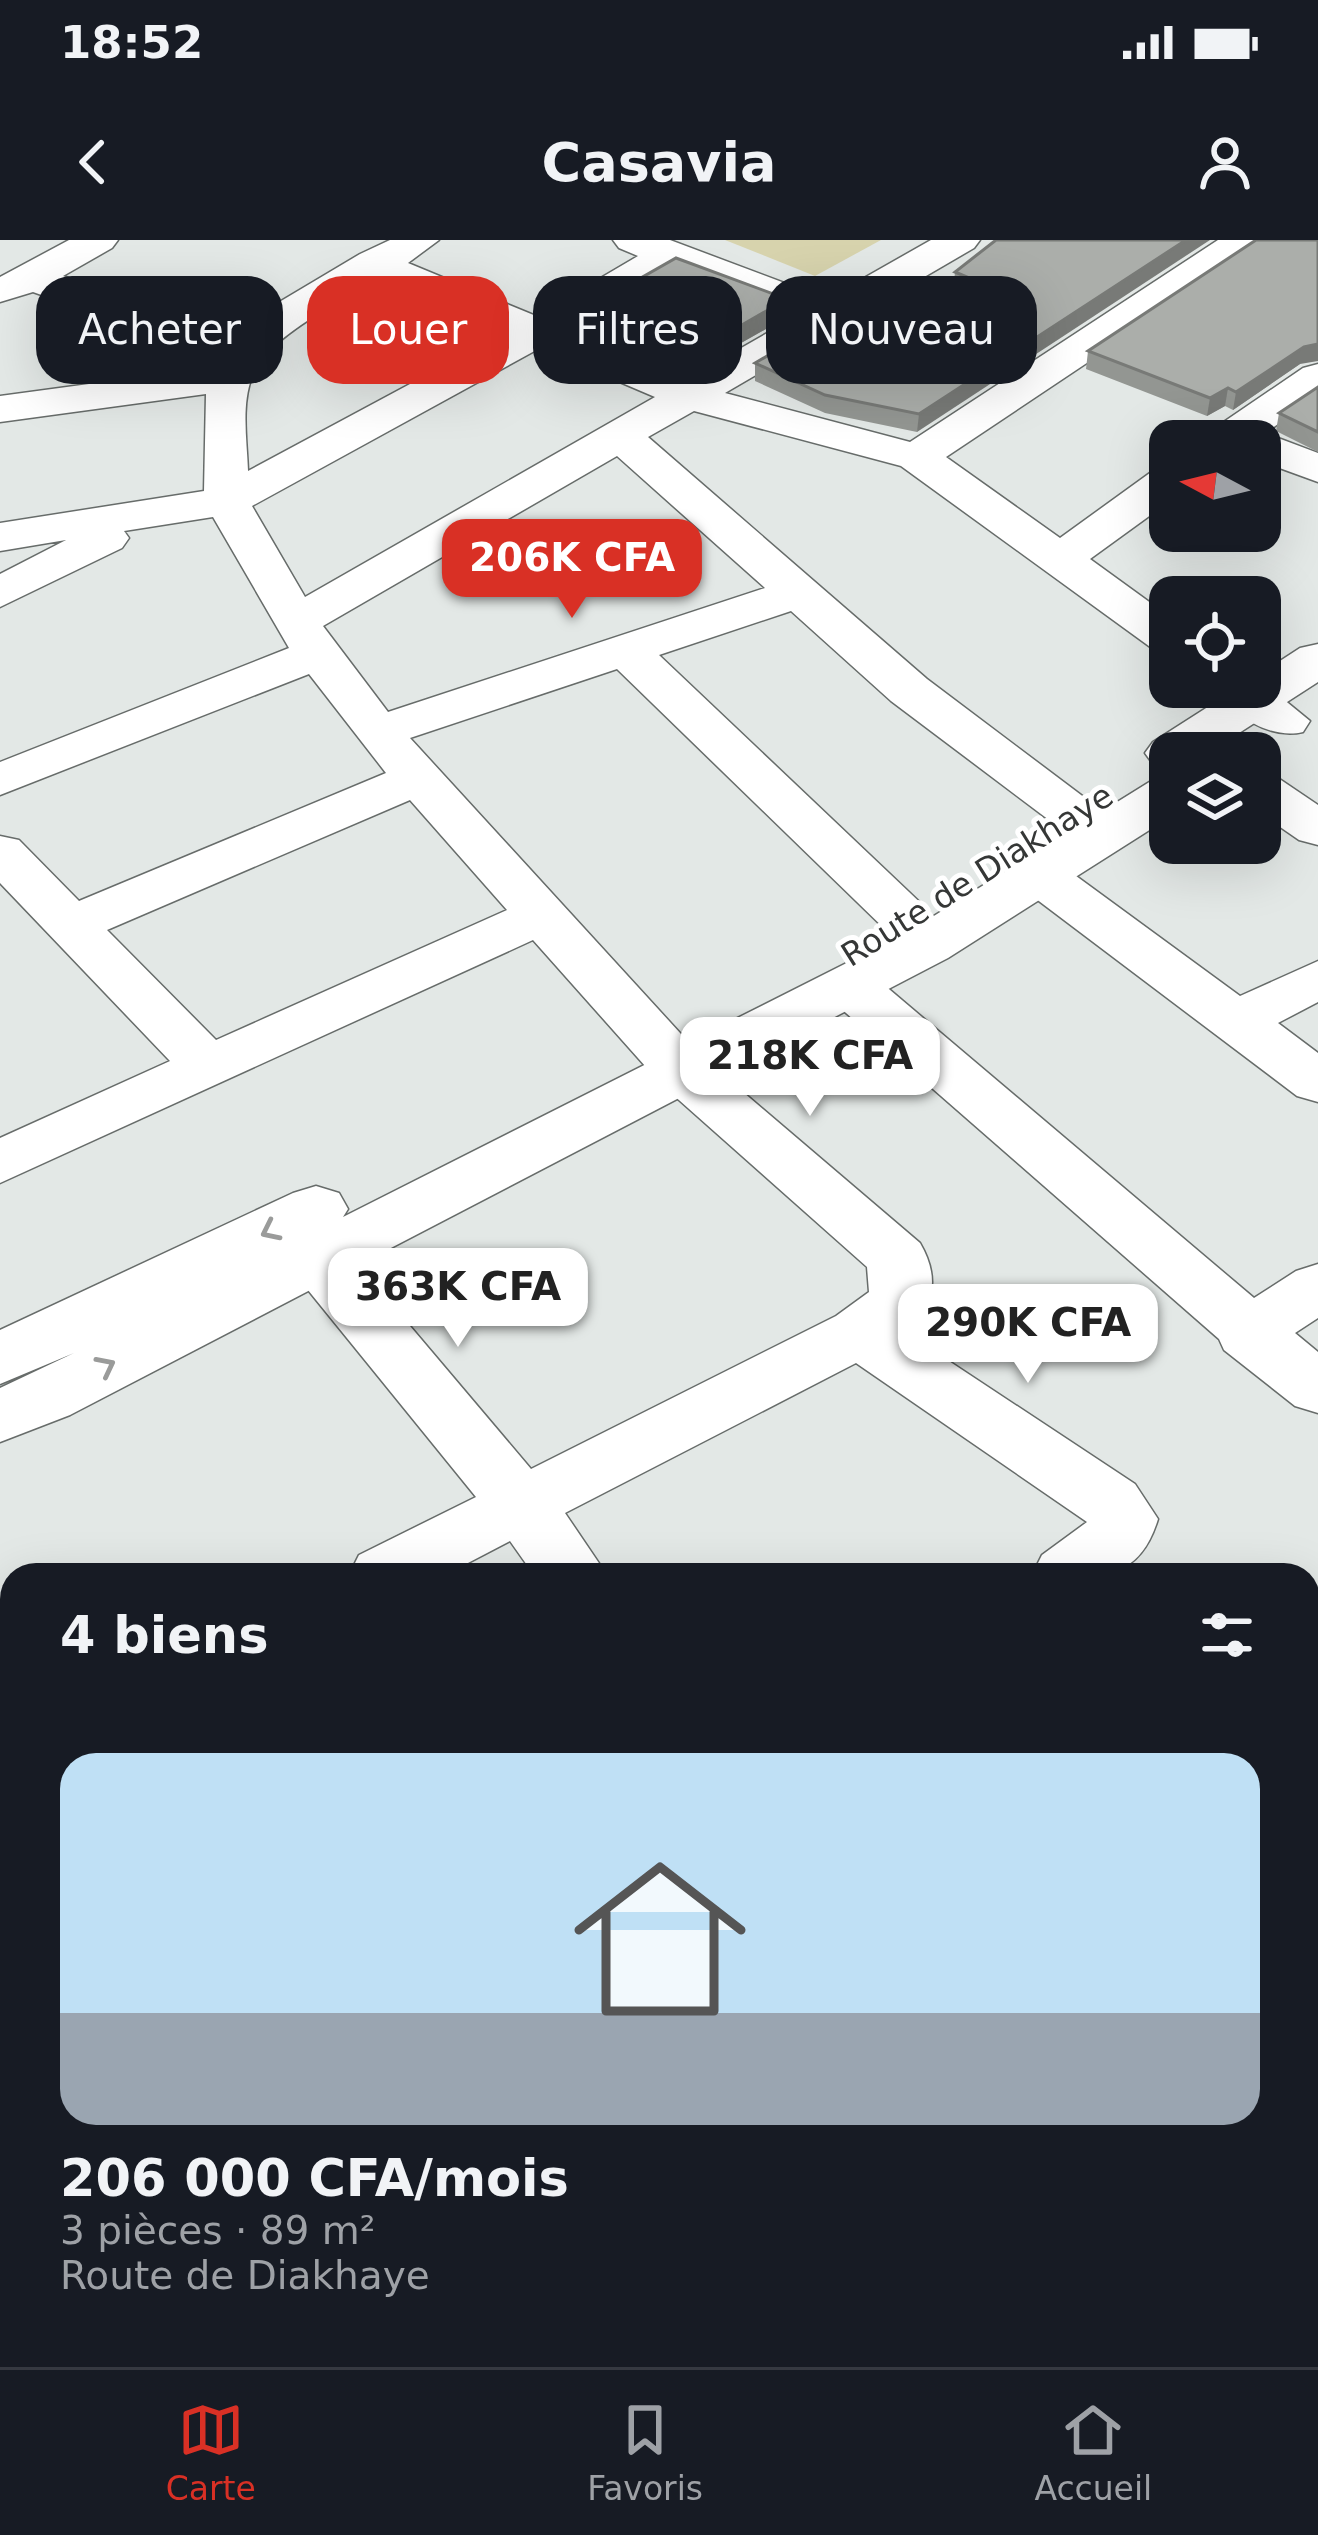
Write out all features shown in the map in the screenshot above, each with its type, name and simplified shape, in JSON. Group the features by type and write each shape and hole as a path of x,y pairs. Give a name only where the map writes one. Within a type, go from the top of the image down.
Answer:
{"main road":[{"name":"Route de Diakhaye","path":"1281,694 1318,659"},
{"name":"Route de Diakhaye","path":"1214,732 1260,708"},
{"name":"Route de Diakhaye","path":"0,1416 316,1258 670,1059 909,922 1149,768"},
{"name":"Route de Diakhaye","path":"0,1359 670,1059 850,986 928,945 1149,806"},
{"path":"0,1347 80,1323"}],"street":[{"path":"14,286 98,240"},
{"path":"899,276 960,240"},
{"path":"917,457 1245,240"},
{"path":"283,321 396,247 533,328"},
{"path":"613,276 652,247 766,290"},
{"path":"0,537 227,501 533,335"},
{"path":"0,780 306,638 766,354"},
{"path":"1267,420 1318,377"},
{"path":"0,409 135,384"},
{"path":"234,384 222,450 227,501 306,638 377,732 670,1059 898,1259 901,1300 859,1333 407,1563"},
{"path":"661,384 692,397 917,457 1149,624"},
{"path":"623,438 909,690 1075,815"},
{"path":"1281,455 1318,469"},
{"path":"1059,560 1149,496"},
{"path":"0,593 150,515"},
{"path":"377,732 795,594"},
{"path":"624,649 909,922"},
{"path":"71,926 419,777"},
{"path":"1281,803 1318,829"},
{"path":"0,852 207,1065"},
{"path":"1039,874 1318,1082"},
{"path":"0,1162 541,915"},
{"path":"1237,1021 1318,979"},
{"path":"850,986 1247,1333 1318,1389"},
{"path":"316,1258 564,1563"},
{"path":"1247,1333 1318,1287"},
{"path":"859,1333 1111,1503 1124,1519 1119,1535 1082,1563"}],"shaded area":[{"path":"725,240 881,240 815,276"}],"building":[{"path":"996,240 1186,240 1037,337 1037,276 955,272"},
{"path":"1256,240 1318,240 1318,344 1304,347 1236,392 1228,388 1210,398 1088,351"},
{"path":"676,258 725,276 644,276"},
{"path":"742,282 766,291 766,311 742,325"},
{"path":"801,384 965,384 919,414 825,395"},
{"path":"1318,387 1318,432 1279,413"}]}
